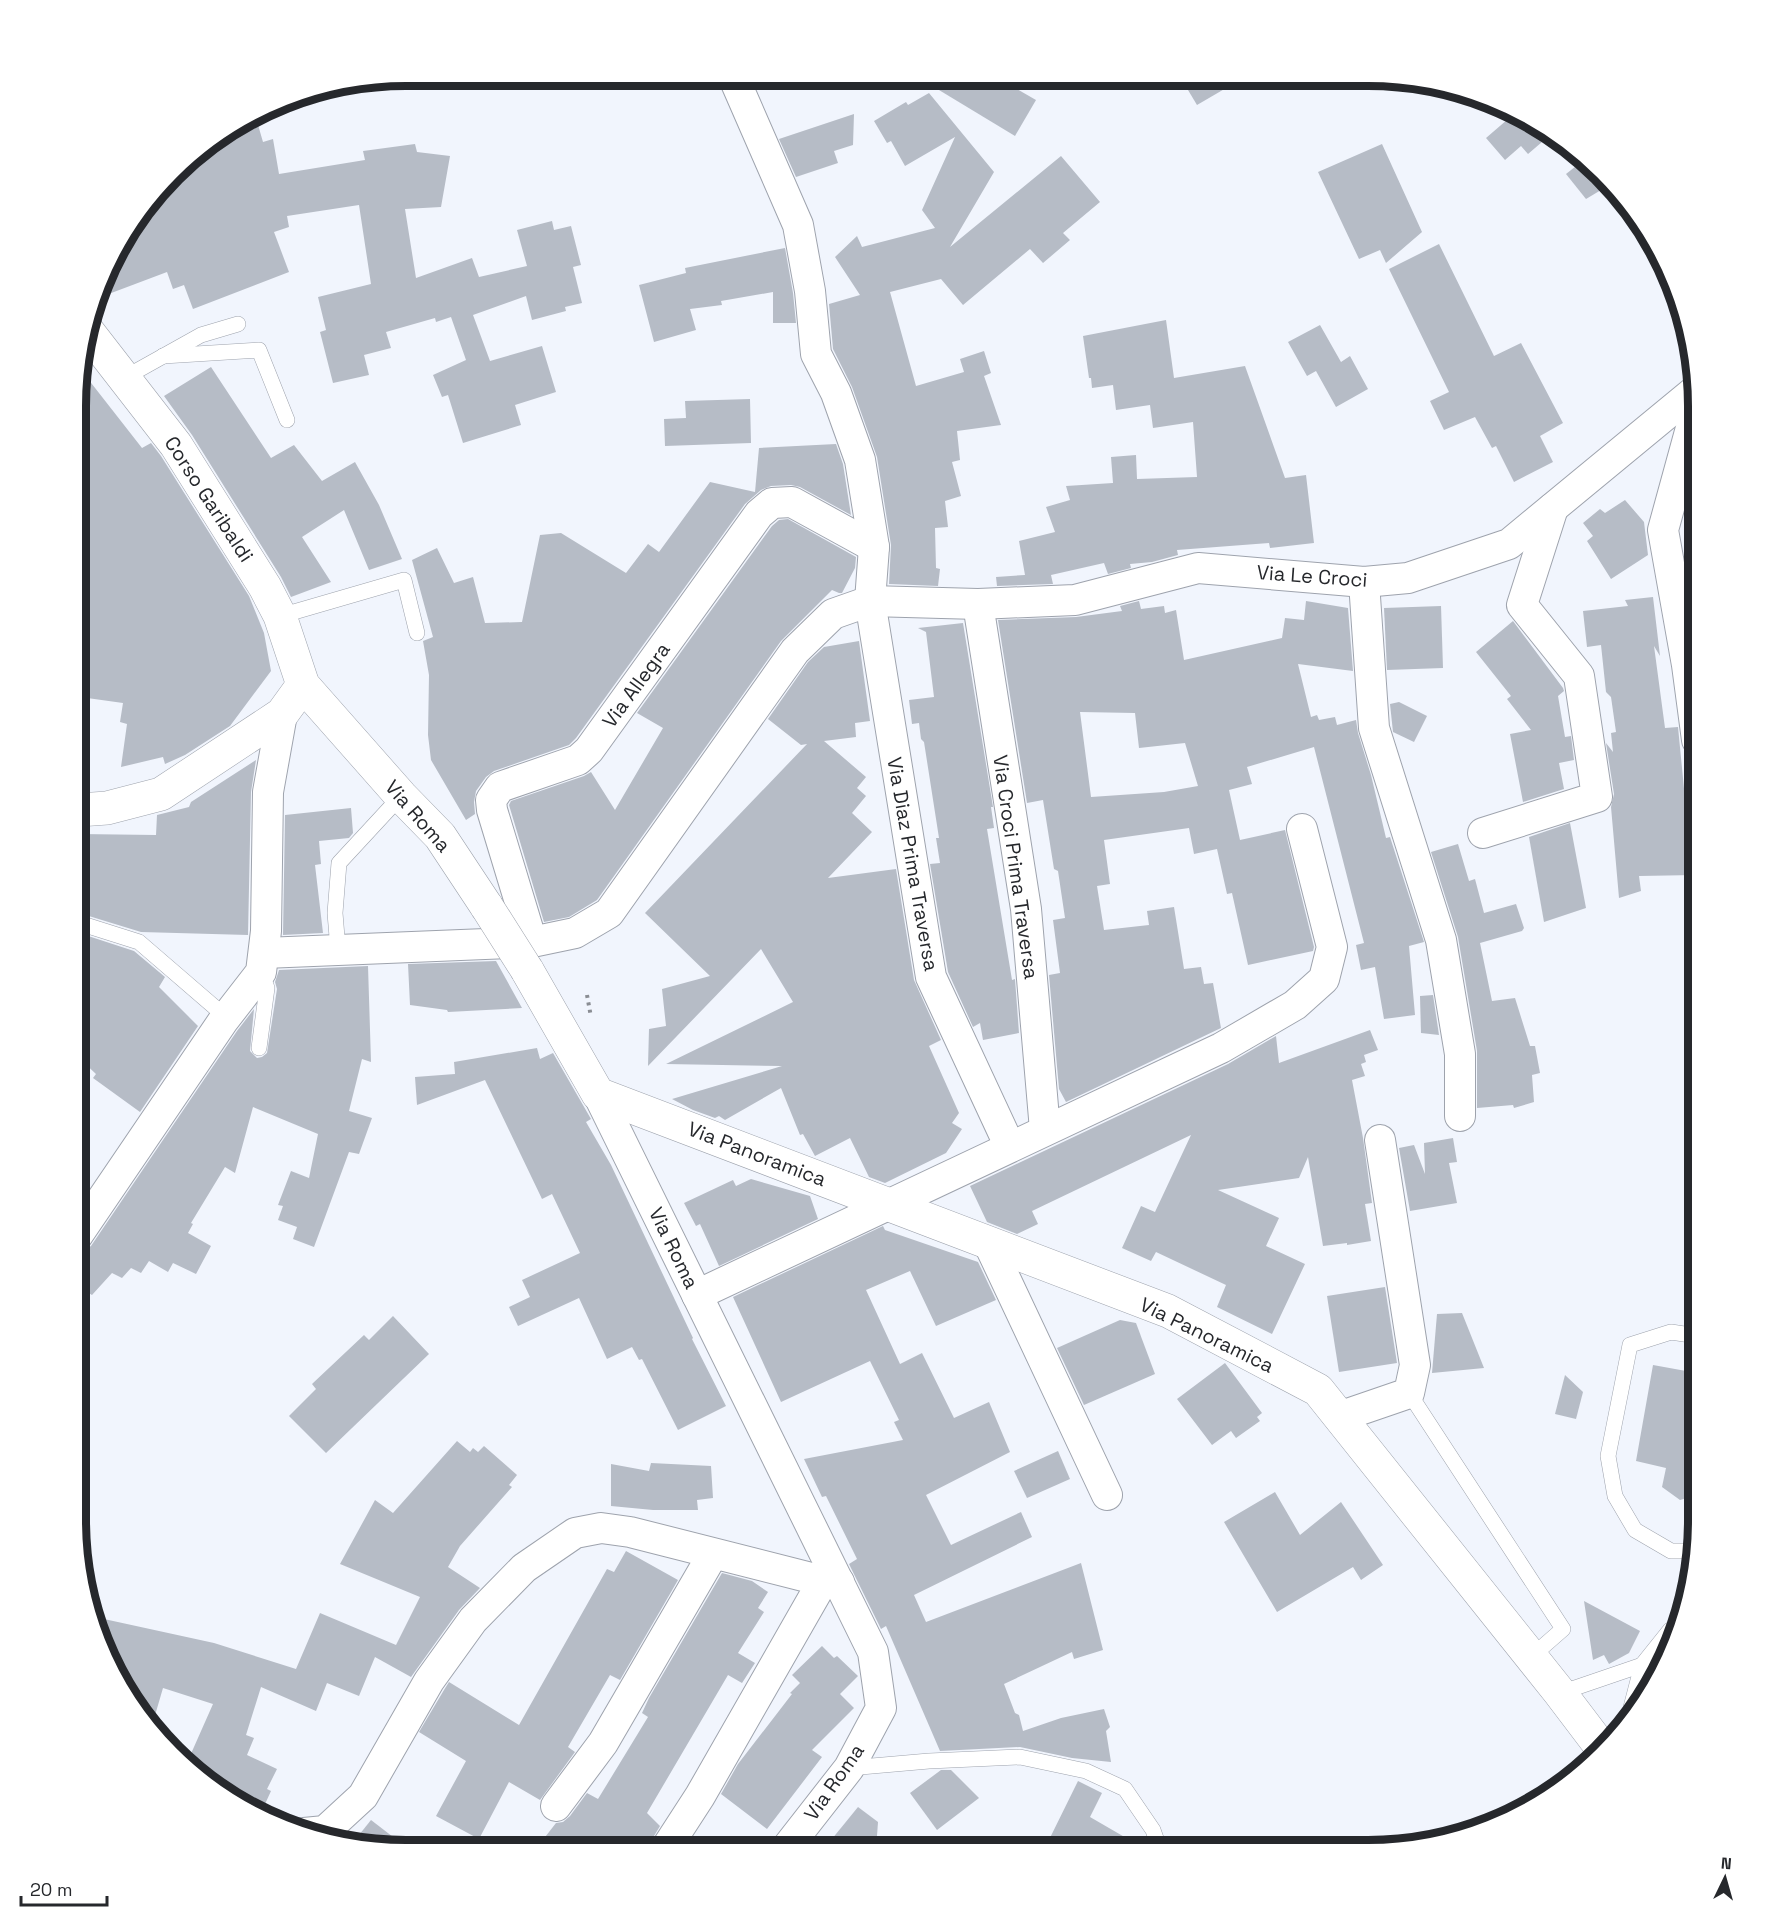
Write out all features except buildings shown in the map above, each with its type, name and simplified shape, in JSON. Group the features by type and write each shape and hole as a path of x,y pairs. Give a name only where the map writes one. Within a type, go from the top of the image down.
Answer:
{"street":[{"name":"Via Diaz Prima Traversa","path":"737,86 798,225 810,291 816,354 836,393 860,460 874,547 870,601 931,976 1010,1147"},
{"name":"Corso Garibaldi","path":"93,338 176,445 280,616 303,685"},
{"name":"Via Le Croci","path":"870,601 978,604 1075,600 1198,568 1364,582 1408,578 1509,544 1688,397"},
{"path":"1688,439 1663,530 1688,673"},
{"name":"Via Allegra","path":"530,956 490,800 500,787 578,760 589,750 759,514 772,503 792,502 874,547"},
{"path":"1483,832 1597,796 1579,676 1522,605 1552,508"},
{"path":"1364,582 1374,728 1441,940 1460,1054 1460,1116"},
{"path":"263,962 338,949 530,956 609,913 795,651 832,614 870,601"},
{"name":"Via Croci Prima Traversa","path":"978,604 1026,909 1045,1130"},
{"path":"86,810 107,808 161,794 282,714 303,685"},
{"name":"Via Roma","path":"303,685 401,796 440,836 487,907 530,956 698,1296 831,1581 873,1652 881,1708 849,1768 793,1840"},
{"path":"86,1223 263,962 266,931 268,792 282,714"},
{"path":"698,1296 1221,1048 1295,1005 1324,979 1332,947 1302,829"},
{"name":"Via Panoramica","path":"598,1094 1168,1311 1318,1390 1598,1743"},
{"path":"1339,1417 1409,1393 1414,1365 1380,1140"},
{"path":"988,1242 1107,1495"},
{"path":"326,1831 363,1796 429,1681 473,1620 524,1568 575,1533 601,1528 630,1532 831,1581 671,1840"},
{"path":"556,1806 603,1743 713,1554"}],"lane":[{"path":"124,378 201,336 238,324"},
{"path":"163,356 259,350 287,420"},
{"path":"280,616 404,580 417,633"},
{"path":"338,949 335,913 339,863 401,796"},
{"path":"86,925 139,942 226,1017"},
{"path":"259,1048 267,988 263,962"},
{"path":"1686,1551 1671,1551 1635,1530 1615,1496 1608,1456 1630,1345 1671,1332 1688,1335"},
{"path":"1409,1393 1563,1629 1531,1658"},
{"path":"1633,1699 1642,1665 1666,1635"},
{"path":"1560,1693 1642,1665"},
{"path":"849,1768 928,1761 1020,1757 1086,1771 1125,1789 1153,1830 1156,1840"}]}
